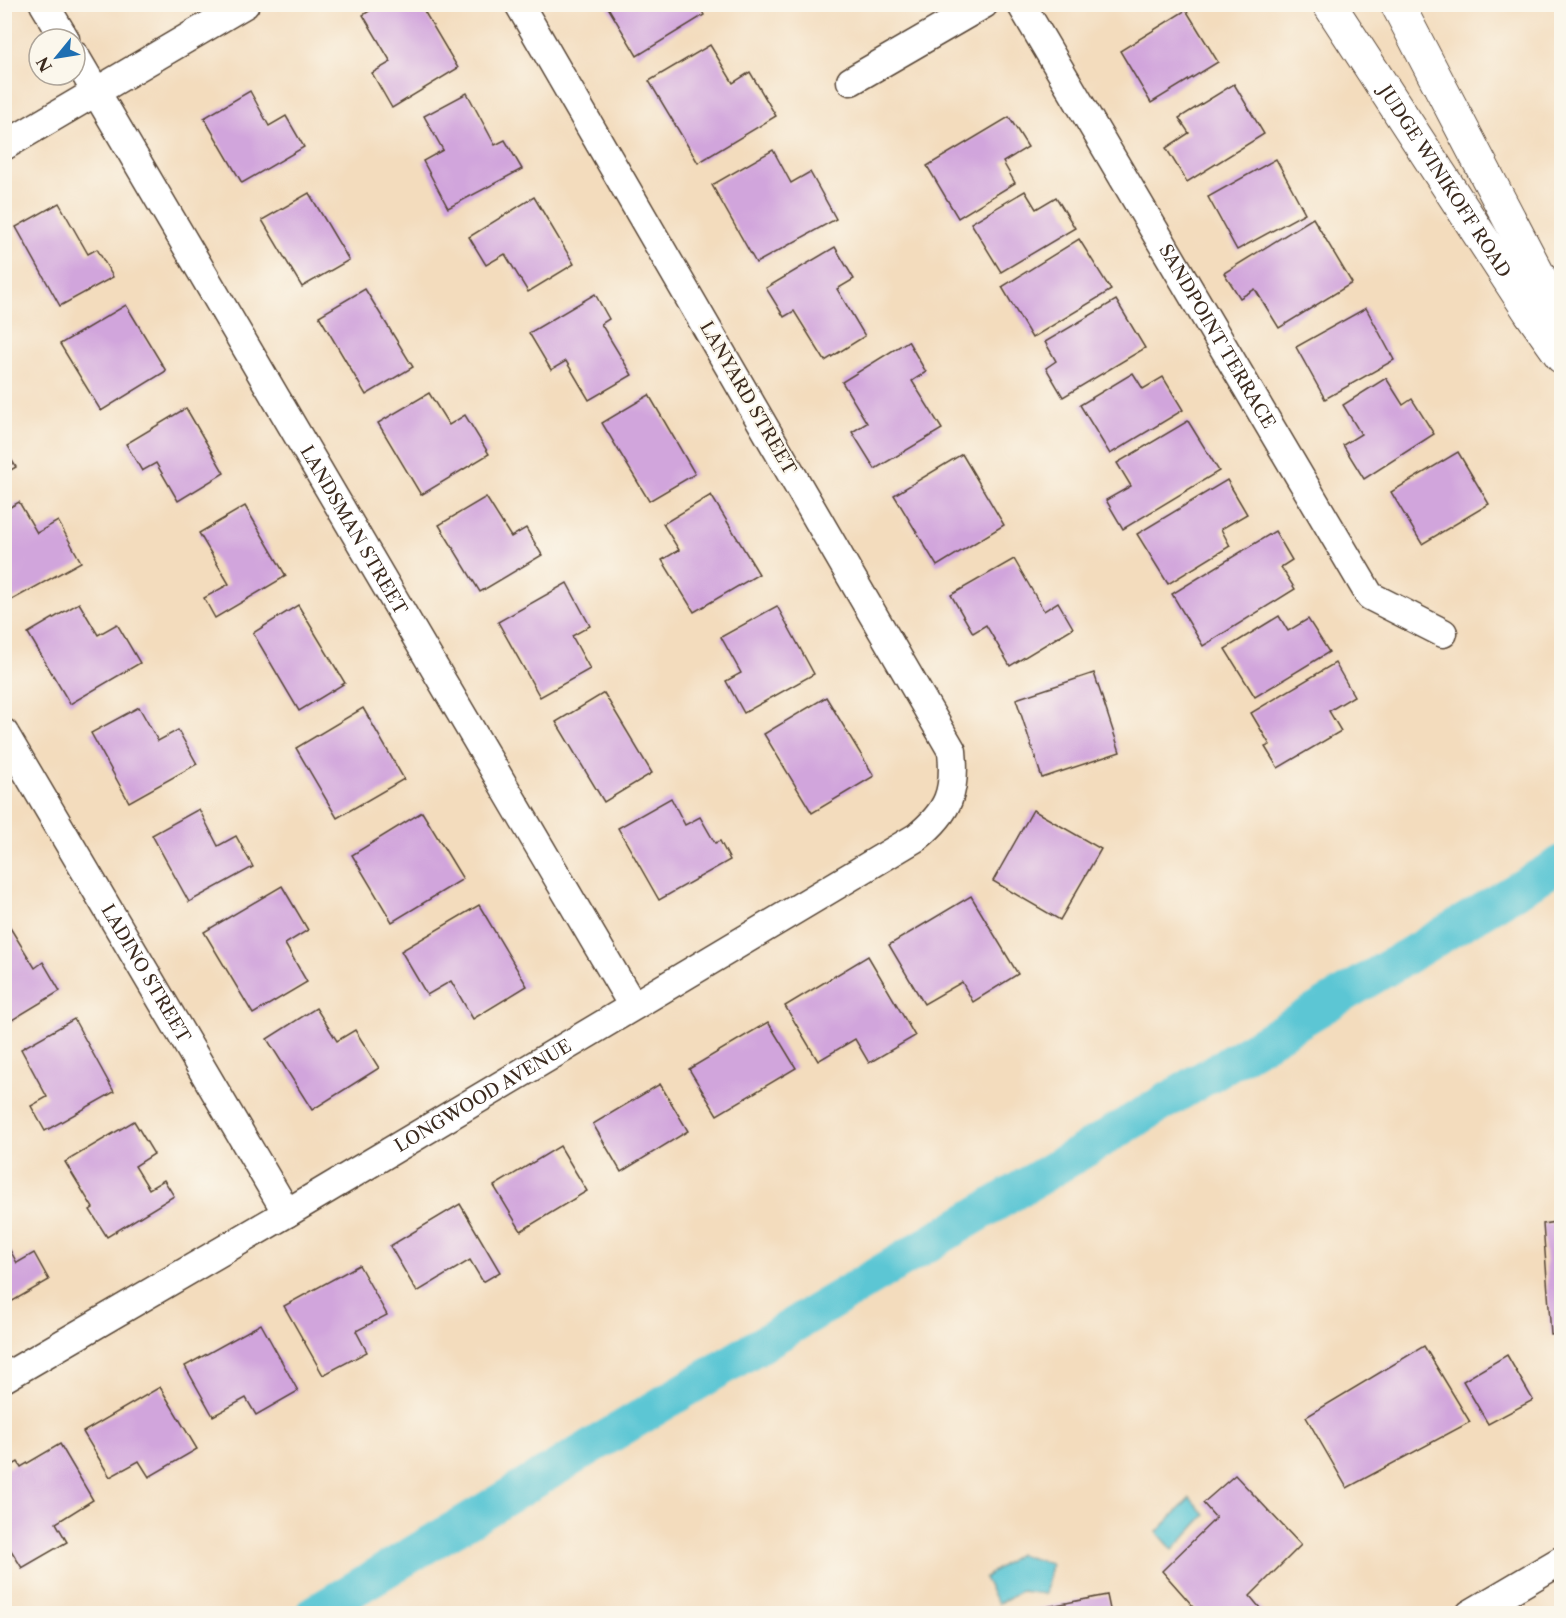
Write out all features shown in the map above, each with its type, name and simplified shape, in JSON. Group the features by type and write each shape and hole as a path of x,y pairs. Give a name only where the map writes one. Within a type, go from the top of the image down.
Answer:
{"street":[{"path":"45,4 58,27"},
{"path":"4,146 245,4"},
{"name":"LANYARD STREET","path":"519,4 952,751 955,776 950,798"},
{"path":"851,81 984,4"},
{"name":"SANDPOINT TERRACE","path":"1021,4 1370,596 1443,633"},
{"name":"JUDGE WINIKOFF ROAD","path":"1329,4 1530,312 1562,357"},
{"name":"JUDGE WINIKOFF ROAD","path":"1397,4 1562,320"},
{"name":"LANDSMAN STREET","path":"87,75 633,1006"},
{"name":"LADINO STREET","path":"4,733 287,1214"},
{"name":"LONGWOOD AVENUE","path":"4,1378 287,1214 917,837 936,821 950,798"},
{"path":"1470,1614 1562,1560"}],"water":[{"path":"1190,1498 1205,1515 1173,1550 1157,1532"},
{"path":"1018,1554 1051,1564 1045,1594 1021,1591 998,1604 984,1578"}],"building":[{"path":"380,4 420,4 458,68 392,108 372,73 391,62 363,15"},
{"path":"606,4 698,4 704,15 637,56"},
{"path":"1186,10 1218,62 1151,103 1120,51"},
{"path":"710,45 733,83 750,72 776,116 698,163 649,81"},
{"path":"1234,84 1264,134 1187,182 1166,148 1189,133 1179,118"},
{"path":"250,91 269,126 286,116 304,147 242,183 204,118"},
{"path":"467,93 495,145 505,140 522,169 448,208 423,161 443,150 424,116"},
{"path":"1009,117 1028,147 1003,162 1015,183 958,218 927,166"},
{"path":"773,150 791,183 810,172 836,219 756,263 712,185"},
{"path":"1276,159 1305,213 1237,250 1208,197"},
{"path":"1025,191 1036,209 1056,197 1075,228 1001,272 971,223"},
{"path":"309,193 349,260 302,287 262,220"},
{"path":"534,197 574,264 528,292 505,254 486,265 469,237"},
{"path":"59,203 88,254 97,249 113,277 60,306 16,227"},
{"path":"1313,218 1352,283 1279,328 1255,289 1240,298 1224,273"},
{"path":"1079,239 1111,290 1032,338 1002,287"},
{"path":"835,247 854,279 837,289 865,336 825,361 794,311 784,317 766,288"},
{"path":"365,289 413,367 366,395 319,316"},
{"path":"595,294 609,319 601,324 632,375 589,400 566,361 551,370 529,333"},
{"path":"1116,300 1145,348 1063,397 1046,368 1056,361 1045,342"},
{"path":"126,305 166,371 101,411 60,344"},
{"path":"1366,308 1394,360 1325,399 1296,347"},
{"path":"908,341 926,372 912,381 942,429 875,469 852,432 867,423 842,382"},
{"path":"1133,373 1143,389 1163,377 1183,410 1110,454 1080,405"},
{"path":"1386,378 1403,405 1412,399 1434,434 1364,479 1343,445 1361,434 1343,405"},
{"path":"429,393 449,425 465,415 489,454 421,495 378,423"},
{"path":"649,395 695,474 649,501 602,423"},
{"path":"186,408 224,473 178,501 156,463 142,471 126,444"},
{"path":"1188,421 1219,471 1123,529 1106,500 1131,486 1117,463"},
{"path":"4,448 16,467 4,474"},
{"path":"1458,452 1489,504 1422,544 1391,492"},
{"path":"962,454 1004,525 937,566 894,495"},
{"path":"1227,480 1247,514 1221,529 1230,546 1168,584 1137,534"},
{"path":"711,495 759,574 694,612 662,560 679,550 663,524"},
{"path":"486,497 511,537 526,528 542,555 480,592 439,525"},
{"path":"19,502 37,533 58,521 81,562 10,601 5,591 5,510"},
{"path":"245,506 286,576 215,618 204,598 229,584 199,533"},
{"path":"1275,531 1292,560 1281,567 1295,589 1203,646 1172,594"},
{"path":"1014,559 1044,611 1058,602 1073,628 1010,666 986,625 973,633 951,595"},
{"path":"567,583 590,626 572,636 590,669 540,697 498,622"},
{"path":"79,603 98,635 117,624 140,663 70,704 28,633"},
{"path":"298,605 345,683 299,711 253,633"},
{"path":"777,606 814,674 744,713 726,681 741,673 721,637"},
{"path":"1279,616 1288,631 1308,619 1329,652 1255,697 1225,649"},
{"path":"1335,663 1354,696 1329,711 1341,731 1278,768 1265,747 1270,745 1251,713"},
{"path":"1094,673 1120,752 1042,778 1016,699"},
{"path":"604,693 652,773 604,802 556,722"},
{"path":"826,697 874,776 812,813 764,734"},
{"path":"139,707 158,741 178,730 197,764 129,802 91,733"},
{"path":"363,708 404,779 337,818 296,748"},
{"path":"671,798 685,825 700,817 715,843 720,841 730,860 659,900 618,828"},
{"path":"199,809 218,846 236,836 253,867 189,902 152,835"},
{"path":"1033,810 1101,849 1060,920 993,881"},
{"path":"422,812 463,879 392,922 352,855"},
{"path":"282,886 308,930 285,944 307,982 253,1014 204,932"},
{"path":"971,896 1018,974 973,1002 962,982 924,1004 889,945"},
{"path":"479,905 527,986 473,1019 451,981 427,995 401,951"},
{"path":"4,918 35,968 43,962 60,991 7,1023 4,1018"},
{"path":"868,956 915,1036 869,1063 855,1039 818,1061 785,1006"},
{"path":"316,1008 337,1041 355,1030 379,1068 312,1110 267,1039"},
{"path":"74,1019 114,1092 45,1131 31,1106 47,1097 21,1049"},
{"path":"768,1022 796,1068 717,1115 689,1069"},
{"path":"660,1084 688,1131 621,1172 593,1124"},
{"path":"134,1121 154,1154 135,1166 149,1189 164,1180 174,1196 107,1237 90,1210 93,1208 65,1162"},
{"path":"560,1146 587,1191 521,1231 494,1186"},
{"path":"460,1204 500,1272 483,1282 470,1260 417,1292 390,1246"},
{"path":"1562,1221 1562,1334 1551,1335 1543,1224"},
{"path":"10,1250 17,1263 34,1253 49,1280 4,1306 4,1253"},
{"path":"359,1265 387,1315 356,1331 367,1352 323,1375 284,1306"},
{"path":"261,1324 298,1391 256,1415 246,1398 213,1416 185,1366"},
{"path":"1424,1346 1470,1422 1347,1488 1306,1417"},
{"path":"1507,1355 1533,1400 1488,1424 1463,1381"},
{"path":"160,1387 197,1449 149,1477 139,1461 110,1477 83,1432"},
{"path":"60,1444 93,1500 56,1523 67,1542 22,1568 4,1539 4,1470 18,1462 21,1467"},
{"path":"1235,1475 1301,1545 1250,1596 1265,1614 1200,1614 1162,1571 1216,1518 1203,1503"},
{"path":"1107,1595 1111,1614 1020,1614 1020,1612"}],"waterway":[{"path":"313,1614 1562,863"}]}
